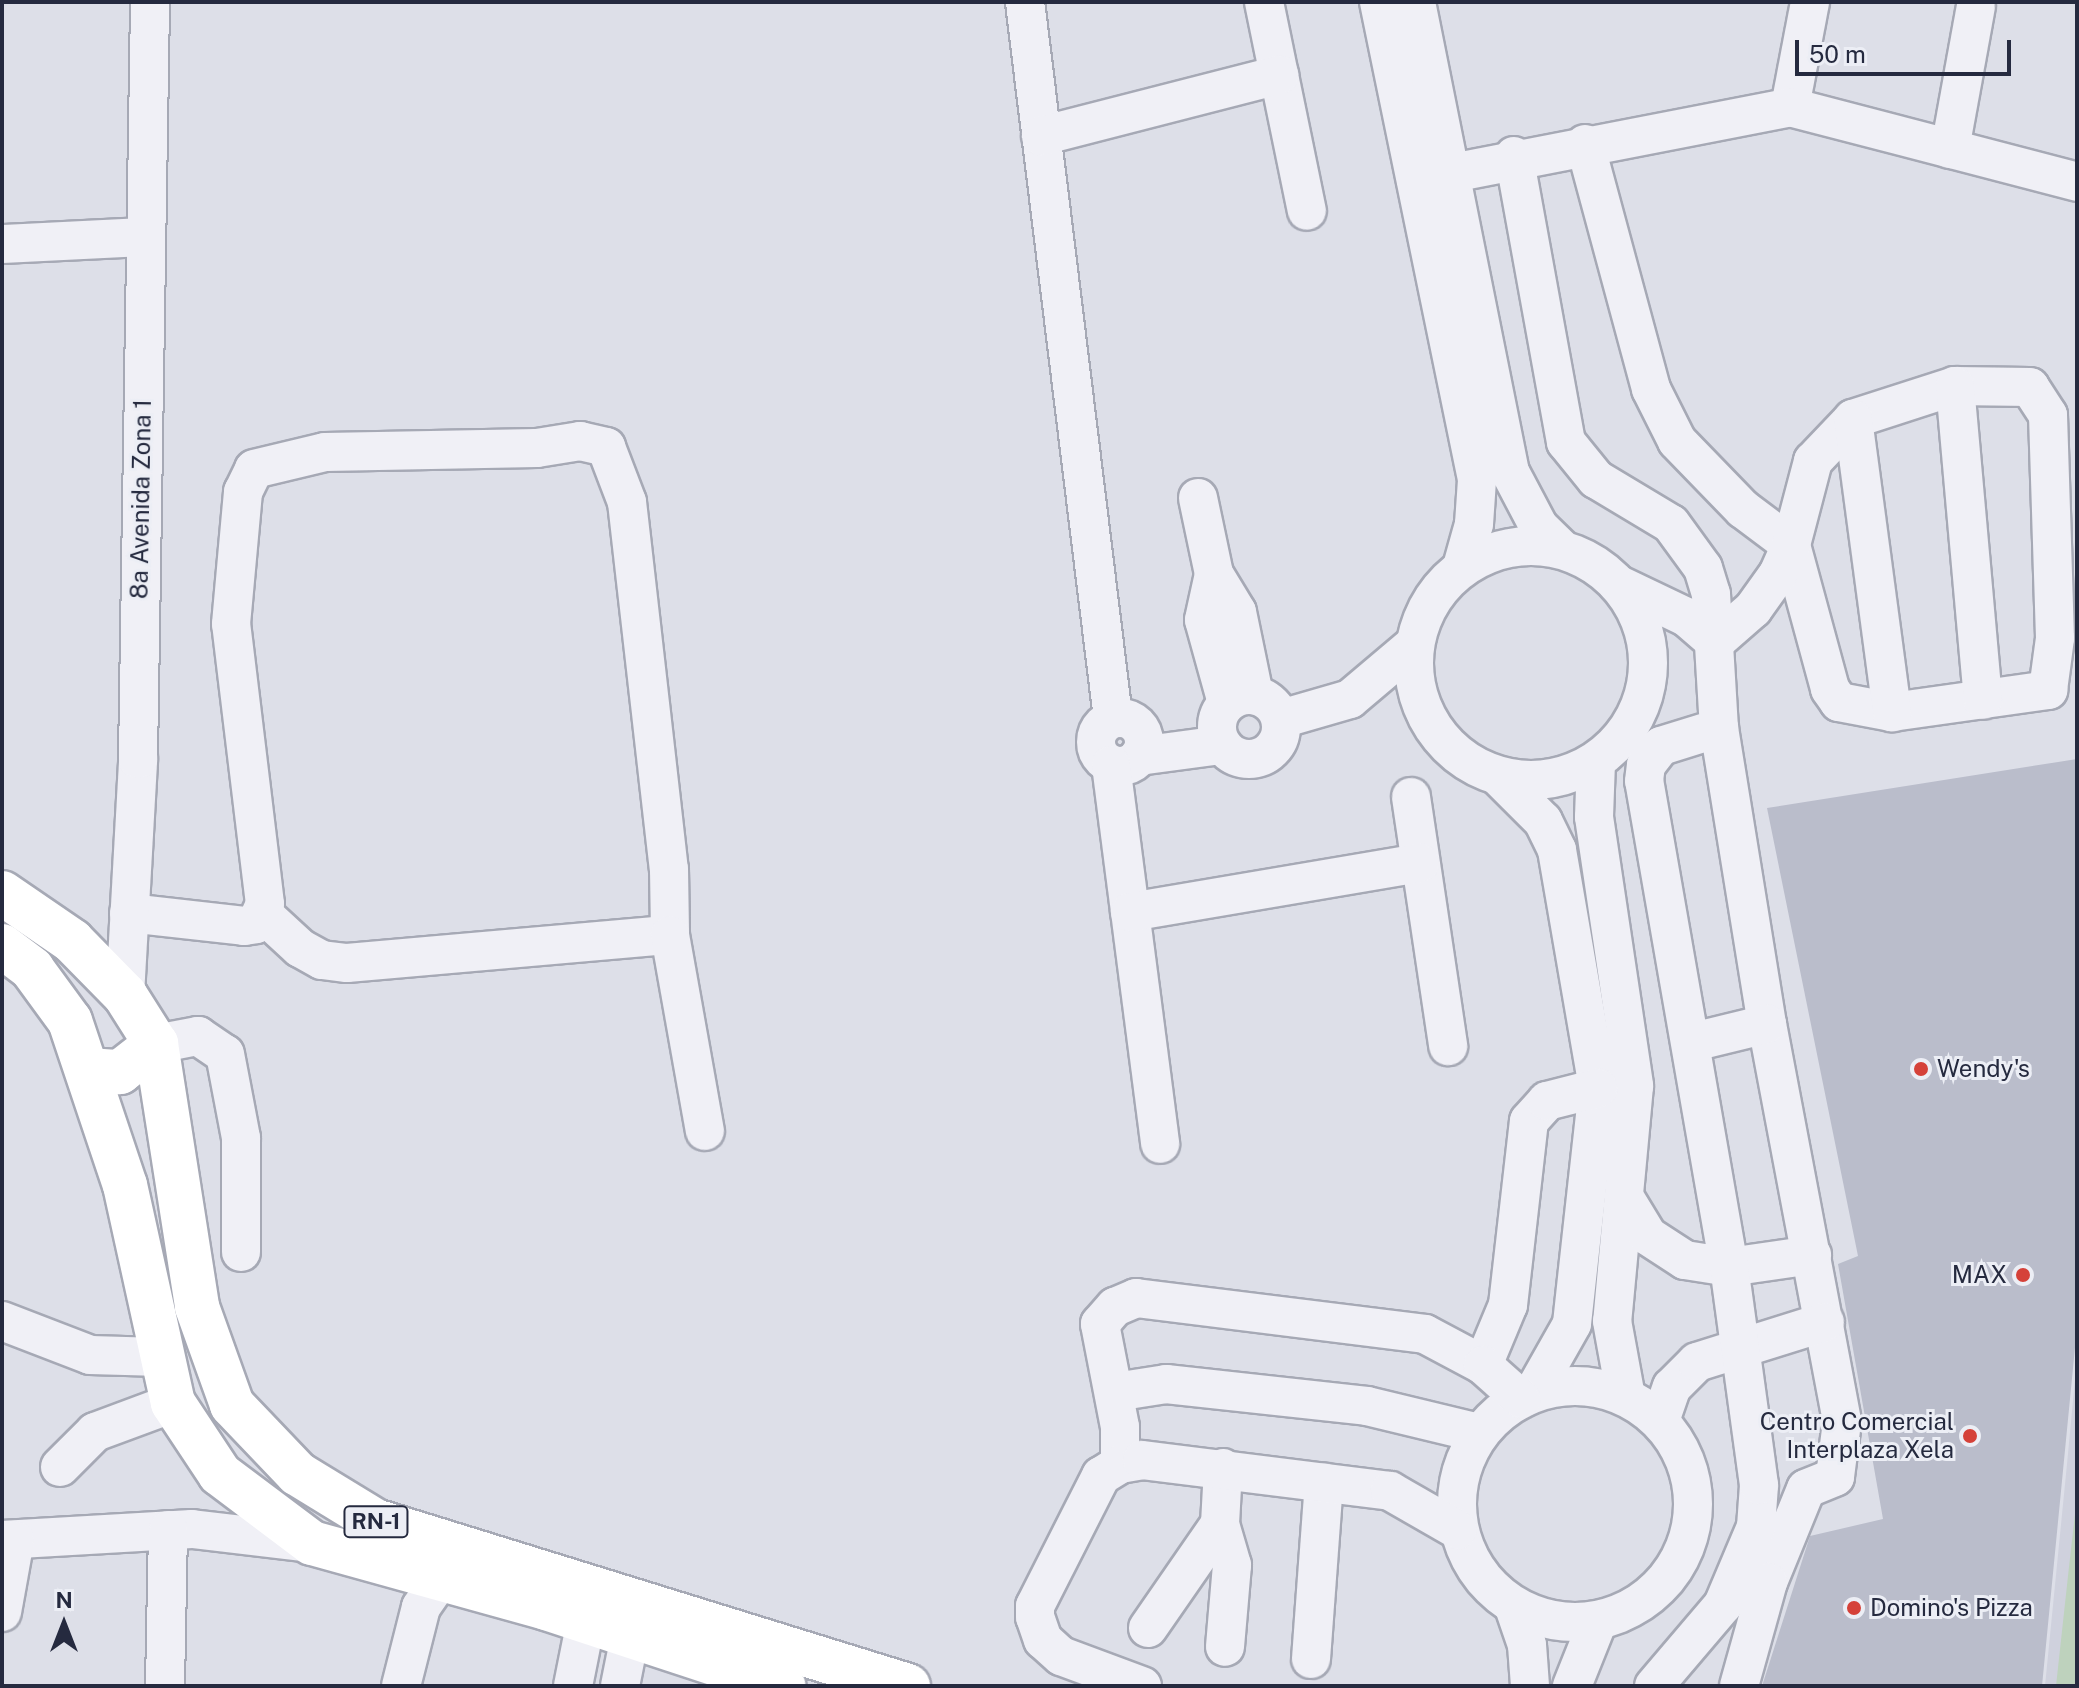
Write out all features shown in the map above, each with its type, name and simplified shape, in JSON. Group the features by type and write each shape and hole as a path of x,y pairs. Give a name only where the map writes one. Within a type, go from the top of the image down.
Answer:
{"highway":[{"name":"RN-1","path":"2,893 72,941 125,995 156,1044 197,1307 232,1405 298,1474 375,1521 908,1686"},
{"name":"RN-1","path":"2,946 32,969 70,1021 125,1185 173,1403 220,1474 312,1543 586,1621 783,1686"},
{"path":"70,1021 125,995"},
{"path":"88,1070 120,1072 156,1044"}],"street":[{"name":"8a Avenida Zona 1","path":"125,995 138,759 150,2"},
{"path":"1025,2 1126,742 1130,912 1160,1144"},
{"path":"1264,2 1307,211"},
{"path":"1379,2 1433,176 1510,472 1539,527 1561,548 1602,568 1633,601 1649,644 1647,689 1629,731 1596,762 1549,780 1499,777"},
{"path":"1416,2 1433,176 1477,480 1474,524 1462,567"},
{"path":"1790,107 1810,2"},
{"path":"1950,149 1976,6"},
{"path":"1041,136 1279,75"},
{"path":"1433,176 1514,156 1790,107 2077,182"},
{"path":"1585,144 1651,389 1677,441 1743,509 1791,545 1830,689 1852,708 1892,712 2048,690 2055,638 2048,415 2030,387 1955,386 1853,419 1813,461 1791,545 1753,609 1715,642"},
{"path":"1514,156 1566,442 1584,469 1660,515 1689,544 1711,594 1719,728 1767,1024 1842,1422 1835,1477 1806,1489 1768,1582 1739,1686"},
{"path":"2,244 145,237"},
{"path":"1955,386 1983,700"},
{"path":"1853,419 1892,712"},
{"path":"129,913 244,926 256,924 262,913 231,624 243,492 254,469 325,452 537,448 580,441 606,447 627,502 669,869 670,935 705,1131"},
{"path":"1198,498 1214,574 1204,620 1240,717"},
{"path":"1142,1686 1061,1656 1043,1640 1035,1617 1035,1606 1101,1476 1120,1464 1142,1460 1390,1491 1433,1481 1527,1396 1557,1361 1572,1324 1598,1088 1557,850 1534,809 1499,777 1459,756 1429,723 1414,685 1414,645 1430,601 1462,567 1492,551 1527,545 1561,548"},
{"path":"1617,584 1664,604 1715,642"},
{"path":"1350,699 1414,645"},
{"path":"1126,742 1240,717 1350,699 1429,723"},
{"path":"1654,1686 1723,1605 1756,1527 1759,1485 1729,1267 1693,1042 1644,773 1661,746 1719,728"},
{"path":"1596,762 1594,817 1634,1086 1612,1321 1626,1397"},
{"path":"1411,797 1448,1046"},
{"path":"1130,912 1420,863"},
{"path":"262,913 300,948 322,960 347,963 670,935"},
{"path":"1693,1042 1767,1024"},
{"path":"156,1044 198,1036 225,1054 241,1138 241,1252"},
{"path":"1483,1365 1508,1305 1529,1121 1547,1101 1598,1088"},
{"path":"1625,1198 1648,1236 1665,1250 1707,1266 1729,1267 1812,1255"},
{"path":"1120,1464 1115,1392 1100,1324 1115,1307 1136,1298 1425,1334 1483,1365 1527,1396 1580,1387 1626,1397 1660,1421 1684,1457 1694,1498 1689,1540 1669,1577 1637,1606 1598,1621 1554,1622 1514,1607 1478,1574 1458,1530 1456,1495 1471,1447"},
{"path":"2,1321 90,1355 161,1357"},
{"path":"1660,1421 1683,1373 1713,1353 1825,1322"},
{"path":"1115,1392 1139,1385 1197,1387 1367,1406 1471,1447"},
{"path":"60,1467 95,1432 173,1403"},
{"path":"1223,1468 1220,1524 1232,1565 1225,1647"},
{"path":"1311,1659 1324,1482"},
{"path":"1390,1491 1458,1530"},
{"path":"1148,1628 1220,1524"},
{"path":"165,1686 168,1530"},
{"path":"2,1612 9,1540 168,1530 242,1531 312,1543"},
{"path":"401,1686 421,1607 439,1581"},
{"path":"1514,1607 1527,1645 1530,1686"},
{"path":"573,1686 586,1621"},
{"path":"1572,1686 1598,1621"},
{"path":"620,1686 630,1636"}],"shaded area":[{"path":"2077,1358 2077,1686 2045,1686 2067,1464"}],"green space":[{"path":"2077,1496 2077,1686 2056,1686 2068,1576"}],"building":[{"path":"2077,759 2077,1327 2042,1686 1762,1686 1810,1536 1883,1519 1838,1264 1858,1256 1767,808"}],"place":[{"name":"Wendy's","path":"1921,1069"},
{"name":"MAX","path":"2023,1275"},
{"name":"Centro Comercial Interplaza Xela","path":"1970,1436"},
{"name":"Domino's Pizza","path":"1854,1608"}]}
